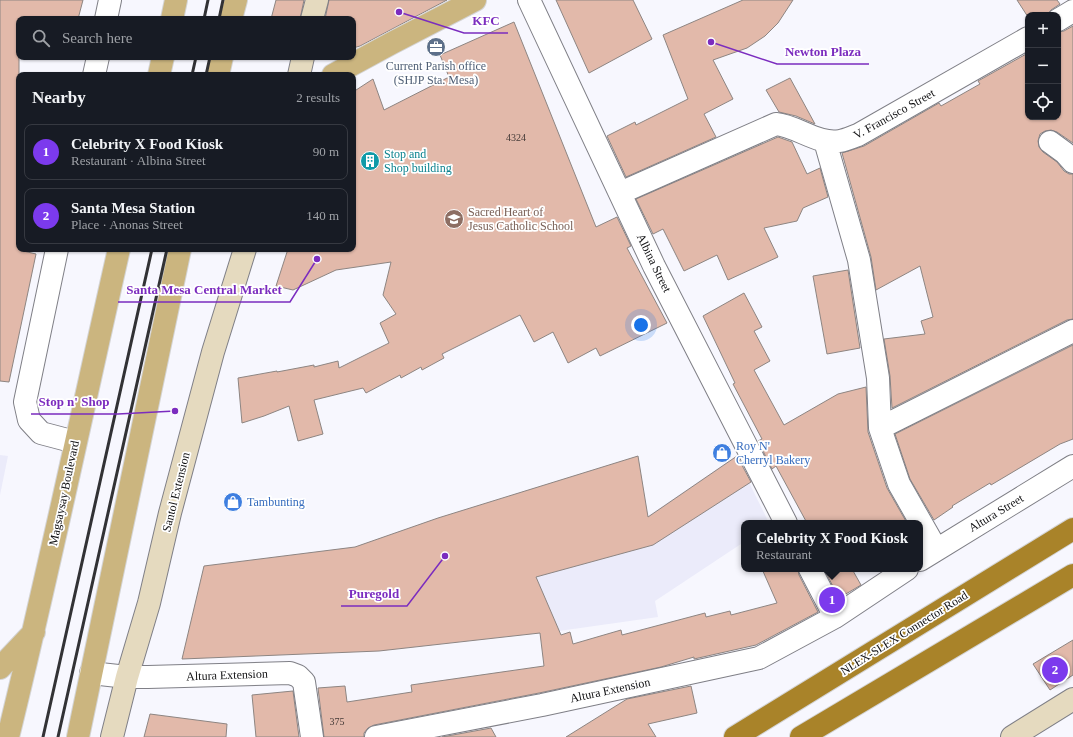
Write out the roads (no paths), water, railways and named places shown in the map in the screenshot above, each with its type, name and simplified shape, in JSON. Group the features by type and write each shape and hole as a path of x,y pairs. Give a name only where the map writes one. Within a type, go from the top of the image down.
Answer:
{"highway":[{"name":"NLEX-SLEX Connector Road","path":"735,737 1073,529"},
{"path":"801,737 1073,576"}],"main road":[{"path":"173,16 176,0"},
{"path":"232,16 236,0"},
{"path":"339,72 476,0"},
{"path":"160,72 162,60"},
{"path":"219,72 221,60"},
{"name":"Magsaysay Boulevard","path":"8,737 34,631 118,252"},
{"path":"78,737 179,252"},
{"path":"0,668 34,631"}],"street":[{"path":"107,16 110,0"},
{"path":"313,16 317,0"},
{"name":"Albina Street","path":"529,0 654,266 784,520"},
{"path":"1061,18 1073,11"},
{"name":"V. Francisco Street","path":"620,193 776,124 784,125 825,141 840,141 858,135 1025,40"},
{"path":"95,72 97,60"},
{"path":"300,72 302,60"},
{"path":"825,141 859,260 878,378 880,428 899,484 914,520"},
{"path":"1050,142 1073,162"},
{"path":"56,252 25,402 29,420 41,433 75,442"},
{"name":"Santol Extension","path":"112,737 127,677 149,603 170,513 213,352 245,252"},
{"path":"880,428 1073,331"},
{"name":"Altura Street","path":"928,555 1073,466"},
{"path":"923,543 928,555"},
{"path":"812,572 835,617 902,572"},
{"name":"Altura Extension","path":"376,737 542,705 759,658 835,617"},
{"name":"Altura Extension","path":"91,673 127,677 290,673 298,676 304,682 312,737"},
{"path":"1012,737 1073,699"}],"railway":[{"path":"205,16 208,0"},
{"path":"220,16 223,0"},
{"path":"193,72 195,60"},
{"path":"207,72 209,60"},
{"path":"43,737 151,252"},
{"path":"58,737 166,252"}],"place":[{"name":"KFC","path":"399,12"},
{"name":"Newton Plaza","path":"711,42"},
{"name":"Current Parish office (SHJP Sta. Mesa)","path":"436,47"},
{"name":"Stop and Shop building","path":"370,161"},
{"name":"Sacred Heart of Jesus Catholic School","path":"454,219"},
{"name":"Santa Mesa Central Market","path":"317,259"},
{"name":"Stop n' Shop","path":"175,411"},
{"name":"Roy N' Cherryl Bakery","path":"722,453"},
{"name":"Tambunting","path":"233,502"},
{"name":"Puregold","path":"445,556"},
{"name":"Celebrity X Food Kiosk","path":"832,600"},
{"name":"Santa Mesa Station","path":"1055,670"}]}
